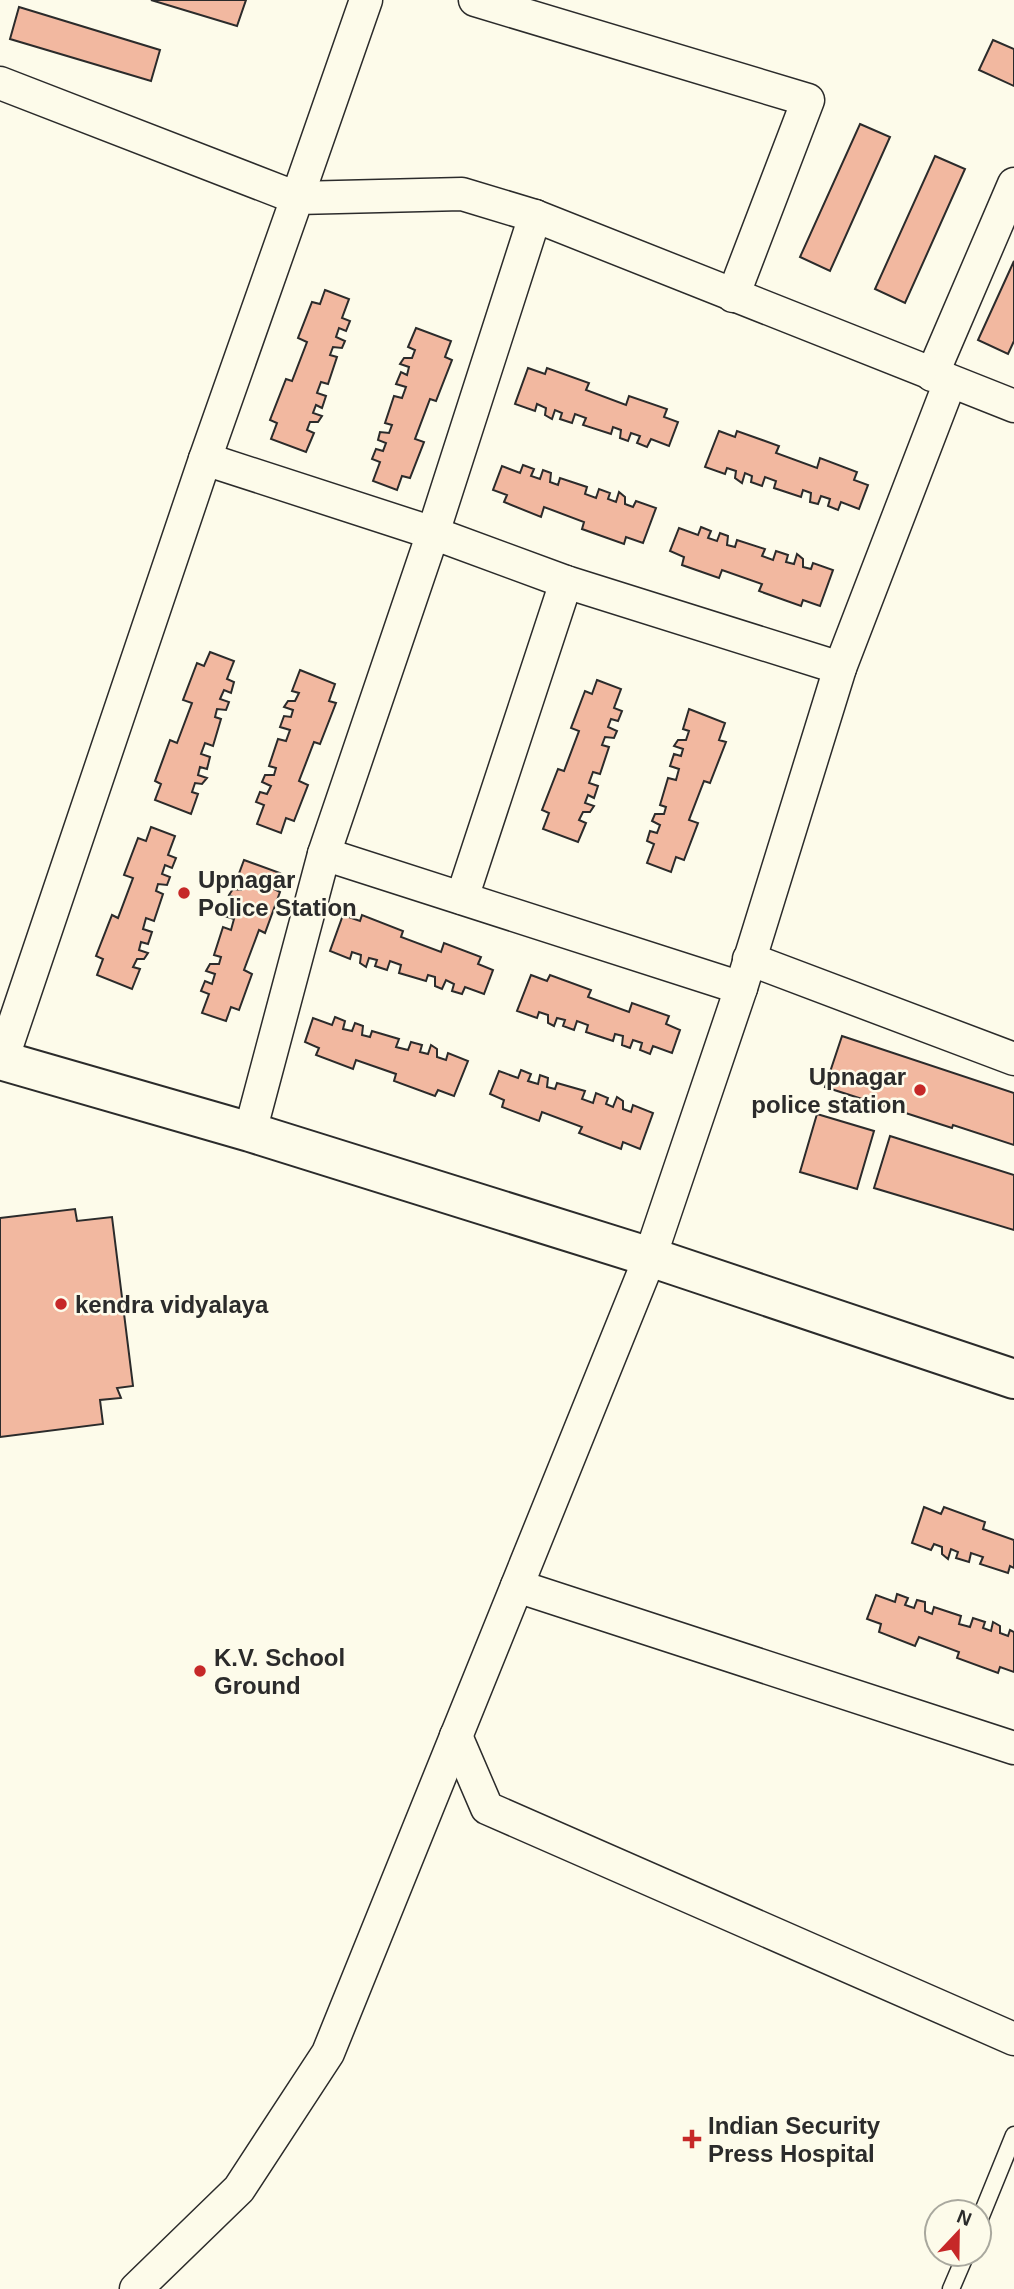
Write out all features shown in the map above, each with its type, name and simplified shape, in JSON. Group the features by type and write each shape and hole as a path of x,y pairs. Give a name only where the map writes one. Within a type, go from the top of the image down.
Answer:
{"street":[{"path":"366,0 205,460 1,1060 250,1132 650,1257 1014,1379"},
{"path":"475,0 808,100 733,296"},
{"path":"0,83 297,198 462,194 535,216 1014,406"},
{"path":"136,2289 239,2189 328,2053 650,1257 745,974 840,668 941,378 1014,184"},
{"path":"250,1132 324,854 433,533 535,216"},
{"path":"205,460 433,533 566,582 840,668"},
{"path":"462,898 566,582"},
{"path":"324,854 462,898 745,974 1014,1059"},
{"path":"517,1586 1014,1748"},
{"path":"456,1737 487,1808 1014,2039"}],"lane":[{"path":"988,2198 1014,2135"},
{"path":"951,2289 960,2268"}],"building":[{"path":"151,0 246,0 237,26"},
{"path":"19,7 160,50 151,81 10,39"},
{"path":"993,40 1014,49 1014,86 979,70"},
{"path":"860,124 890,137 830,271 800,257"},
{"path":"935,156 965,169 905,303 875,289"},
{"path":"1014,261 1014,341 1008,354 978,340"},
{"path":"325,290 349,299 342,318 350,321 346,331 339,328 336,337 345,341 342,348 333,347 330,355 337,357 328,384 321,382 317,393 326,396 322,408 316,405 313,413 322,416 318,422 310,422 307,430 314,433 306,452 271,439 277,423 270,420 286,379 292,381 307,342 298,338 312,302 320,304"},
{"path":"416,328 451,341 445,357 452,360 436,401 430,399 415,439 424,442 410,478 402,476 397,490 373,481 380,462 372,459 376,449 383,451 386,443 378,440 380,432 389,433 392,425 385,423 394,396 402,398 406,387 396,384 401,372 407,375 409,367 400,364 404,358 412,358 415,350 408,347"},
{"path":"528,368 545,374 547,368 589,383 586,390 626,405 629,396 667,409 664,417 678,422 669,446 651,439 647,447 637,443 640,436 631,433 628,441 620,438 621,430 613,427 611,434 583,425 586,418 575,414 572,423 560,419 562,413 555,410 552,419 545,415 546,408 537,404 535,411 515,404"},
{"path":"719,431 735,437 737,431 779,446 776,453 817,468 820,458 857,472 854,480 868,485 859,509 841,502 838,510 828,506 830,499 821,496 818,504 810,502 811,493 803,490 801,497 774,488 776,481 765,477 762,486 751,482 752,476 745,473 742,483 735,478 736,471 727,468 725,474 705,467"},
{"path":"523,465 534,469 531,476 540,479 543,470 551,473 550,482 558,485 560,478 587,487 585,494 596,498 599,489 610,493 608,499 616,502 619,492 625,497 625,504 633,507 636,501 656,508 643,543 626,537 624,544 582,529 584,522 544,507 541,517 504,502 507,495 493,490 502,466 520,473"},
{"path":"701,527 711,531 708,538 717,541 720,533 728,536 727,545 735,547 737,540 765,549 762,556 773,560 776,551 788,555 786,562 794,564 797,554 803,559 803,567 811,569 813,563 833,570 820,606 803,600 801,606 759,591 762,584 722,570 719,578 682,565 684,557 670,551 679,528 698,535"},
{"path":"210,652 234,661 227,679 234,682 231,693 224,690 220,699 229,702 226,710 217,709 215,717 221,719 213,746 205,743 201,754 210,757 207,769 200,767 198,775 207,778 202,784 195,783 192,792 198,794 191,814 155,800 161,784 155,781 170,740 177,743 192,703 183,700 197,663 204,666"},
{"path":"300,670 335,684 329,701 336,703 320,744 314,742 299,781 308,785 294,821 286,818 281,833 257,824 264,805 256,802 260,792 267,794 271,786 262,782 265,775 274,775 276,768 269,766 278,739 286,741 290,730 280,727 284,716 291,717 293,710 284,707 288,701 295,701 299,693 292,691"},
{"path":"597,680 621,689 614,708 622,711 618,721 611,719 608,727 617,731 614,738 605,737 602,745 609,747 600,774 593,772 589,783 598,786 594,798 588,795 585,803 594,806 590,812 583,812 579,820 586,823 578,842 543,829 549,813 542,810 558,769 564,771 579,731 571,728 585,691 592,694"},
{"path":"689,709 725,723 719,740 726,742 710,783 704,781 689,820 698,823 684,860 676,857 671,872 647,863 654,844 647,841 650,831 657,833 660,825 652,821 655,814 664,814 666,807 660,805 668,778 676,780 679,769 670,766 674,754 681,756 683,749 674,746 678,740 686,740 689,731 683,729"},
{"path":"151,827 175,836 168,855 176,858 172,868 165,865 162,874 170,877 167,885 158,884 156,891 163,894 154,921 146,918 143,929 152,932 148,944 141,942 139,950 148,953 144,959 137,959 133,967 140,969 132,989 97,975 103,959 96,956 112,915 118,918 133,878 124,875 138,838 146,841"},
{"path":"244,860 280,873 274,889 280,892 265,933 259,930 244,970 252,974 239,1010 231,1007 226,1021 202,1013 209,994 201,991 205,981 212,984 215,974 206,971 210,964 219,964 221,957 214,955 223,927 231,930 234,919 225,916 229,904 236,906 238,899 229,895 233,889 241,890 243,881 237,879"},
{"path":"343,915 360,921 362,915 403,931 401,937 441,952 444,943 481,957 478,964 493,970 484,994 465,987 462,994 452,991 454,984 446,980 442,989 435,986 435,977 428,975 426,981 399,973 401,965 390,961 387,970 375,966 377,960 369,958 366,967 360,963 361,955 352,952 350,959 330,951"},
{"path":"531,975 547,981 550,975 591,990 588,997 629,1012 632,1003 669,1016 666,1024 680,1030 672,1053 653,1046 650,1054 640,1050 642,1043 633,1040 630,1048 622,1045 623,1036 615,1034 613,1041 586,1032 588,1025 577,1021 574,1030 563,1026 565,1020 557,1018 554,1026 548,1023 548,1015 539,1012 537,1018 517,1011"},
{"path":"335,1017 345,1021 343,1029 352,1031 355,1023 363,1026 362,1035 370,1037 372,1031 399,1039 396,1047 408,1050 411,1042 422,1045 420,1052 428,1054 431,1045 437,1049 437,1057 446,1060 448,1053 468,1061 454,1096 438,1090 435,1096 394,1081 396,1074 356,1060 353,1069 316,1055 319,1048 305,1042 313,1018 332,1025"},
{"name":"Upnagar police station","path":"842,1036 1014,1093 1014,1145 825,1087"},
{"path":"521,1070 531,1074 528,1081 538,1084 540,1075 548,1078 547,1087 555,1089 557,1083 585,1091 582,1099 593,1103 596,1093 608,1098 606,1104 613,1107 617,1097 623,1101 623,1109 631,1112 633,1105 653,1113 640,1149 623,1142 621,1149 579,1133 582,1127 542,1112 539,1121 502,1107 504,1100 490,1094 499,1071 518,1078"},
{"name":"Upnagar police station","path":"817,1114 874,1131 857,1189 800,1172"},
{"name":"Upnagar police station","path":"890,1136 1014,1175 1014,1230 874,1188"},
{"name":"kendra vidyalaya","path":"75,1209 77,1221 112,1217 133,1386 117,1388 121,1398 100,1400 103,1424 0,1437 0,1218"},
{"path":"924,1507 941,1514 944,1507 985,1522 983,1529 1014,1540 1014,1568 1010,1566 1008,1573 980,1564 983,1557 971,1553 969,1562 956,1558 958,1552 951,1549 948,1559 942,1554 942,1547 934,1544 931,1550 912,1543"},
{"path":"897,1594 908,1598 905,1605 914,1608 917,1600 925,1602 925,1611 932,1614 934,1607 961,1616 959,1624 970,1627 973,1618 985,1622 983,1628 991,1631 993,1622 1000,1626 1000,1633 1008,1636 1010,1630 1014,1632 1014,1672 1000,1667 998,1673 957,1658 959,1652 919,1637 915,1646 879,1632 881,1624 867,1619 876,1595 895,1602"}],"place":[{"name":"Upnagar Police Station","path":"184,893"},
{"name":"Upnagar police station","path":"920,1090"},
{"name":"kendra vidyalaya","path":"61,1304"},
{"name":"K.V. School Ground","path":"200,1671"},
{"name":"Indian Security Press Hospital","path":"692,2139"}]}
